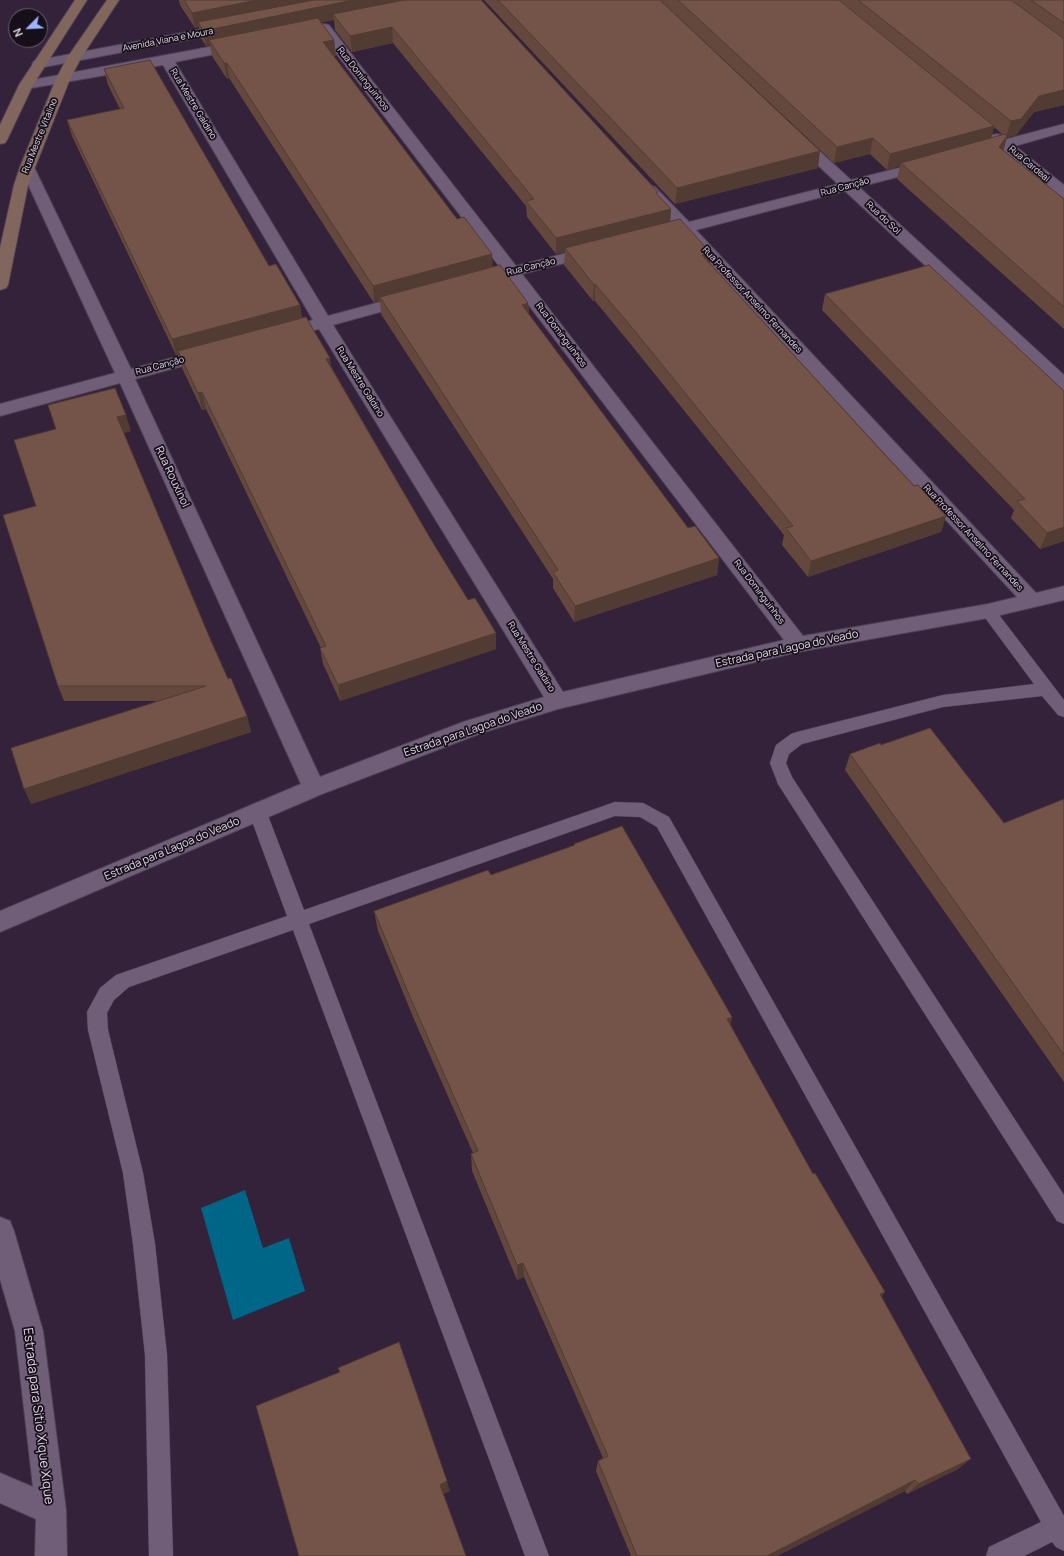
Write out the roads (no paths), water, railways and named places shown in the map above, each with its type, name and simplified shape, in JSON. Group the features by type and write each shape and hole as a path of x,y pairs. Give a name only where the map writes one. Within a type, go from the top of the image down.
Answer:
{"street":[{"path":"0,140 26,85 81,0"},
{"name":"Rua Mestre Vitalino","path":"0,285 21,185 27,167 63,79 74,58 112,0"},
{"name":"Avenida Viana e Moura","path":"39,64 242,25"},
{"name":"Rua Dominguinhos","path":"323,28 513,272 798,644"},
{"name":"Avenida Viana e Moura","path":"26,85 167,60 253,42"},
{"name":"Rua Mestre Galdino","path":"167,60 323,322 558,701"},
{"path":"960,156 1064,128"},
{"name":"Rua Cardeal","path":"987,129 1064,193"},
{"name":"Rua do Sol","path":"790,132 1064,385"},
{"name":"Rua Canção","path":"640,239 938,162"},
{"name":"Rua Rouxinol","path":"27,167 125,375 314,788"},
{"name":"Rua Professor Anselmo Fernandes","path":"642,181 1031,600"},
{"name":"Rua Canção","path":"467,284 610,247"},
{"path":"270,337 422,296"},
{"name":"Rua Canção","path":"0,410 224,349"},
{"name":"Estrada para Lagoa do Veado","path":"0,922 314,788 471,728 558,701 798,644 988,611 1064,593"},
{"name":"Estrada para Sitio Xique Xique","path":"0,1232 29,1331 51,1510 51,1556"},
{"path":"0,1488 51,1510"}],"lane":[{"path":"988,611 1064,711"},
{"path":"1046,689 943,702 797,739 782,750 778,763 784,780 1064,1214"},
{"path":"161,1556 156,1355 144,1244 133,1173 98,1030 97,1012 107,994 123,981 615,810 643,810 663,822 1061,1533 998,1556"},
{"path":"258,813 537,1556"}],"water":[{"path":"245,1190 263,1248 289,1238 305,1291 233,1320 201,1208"}]}
